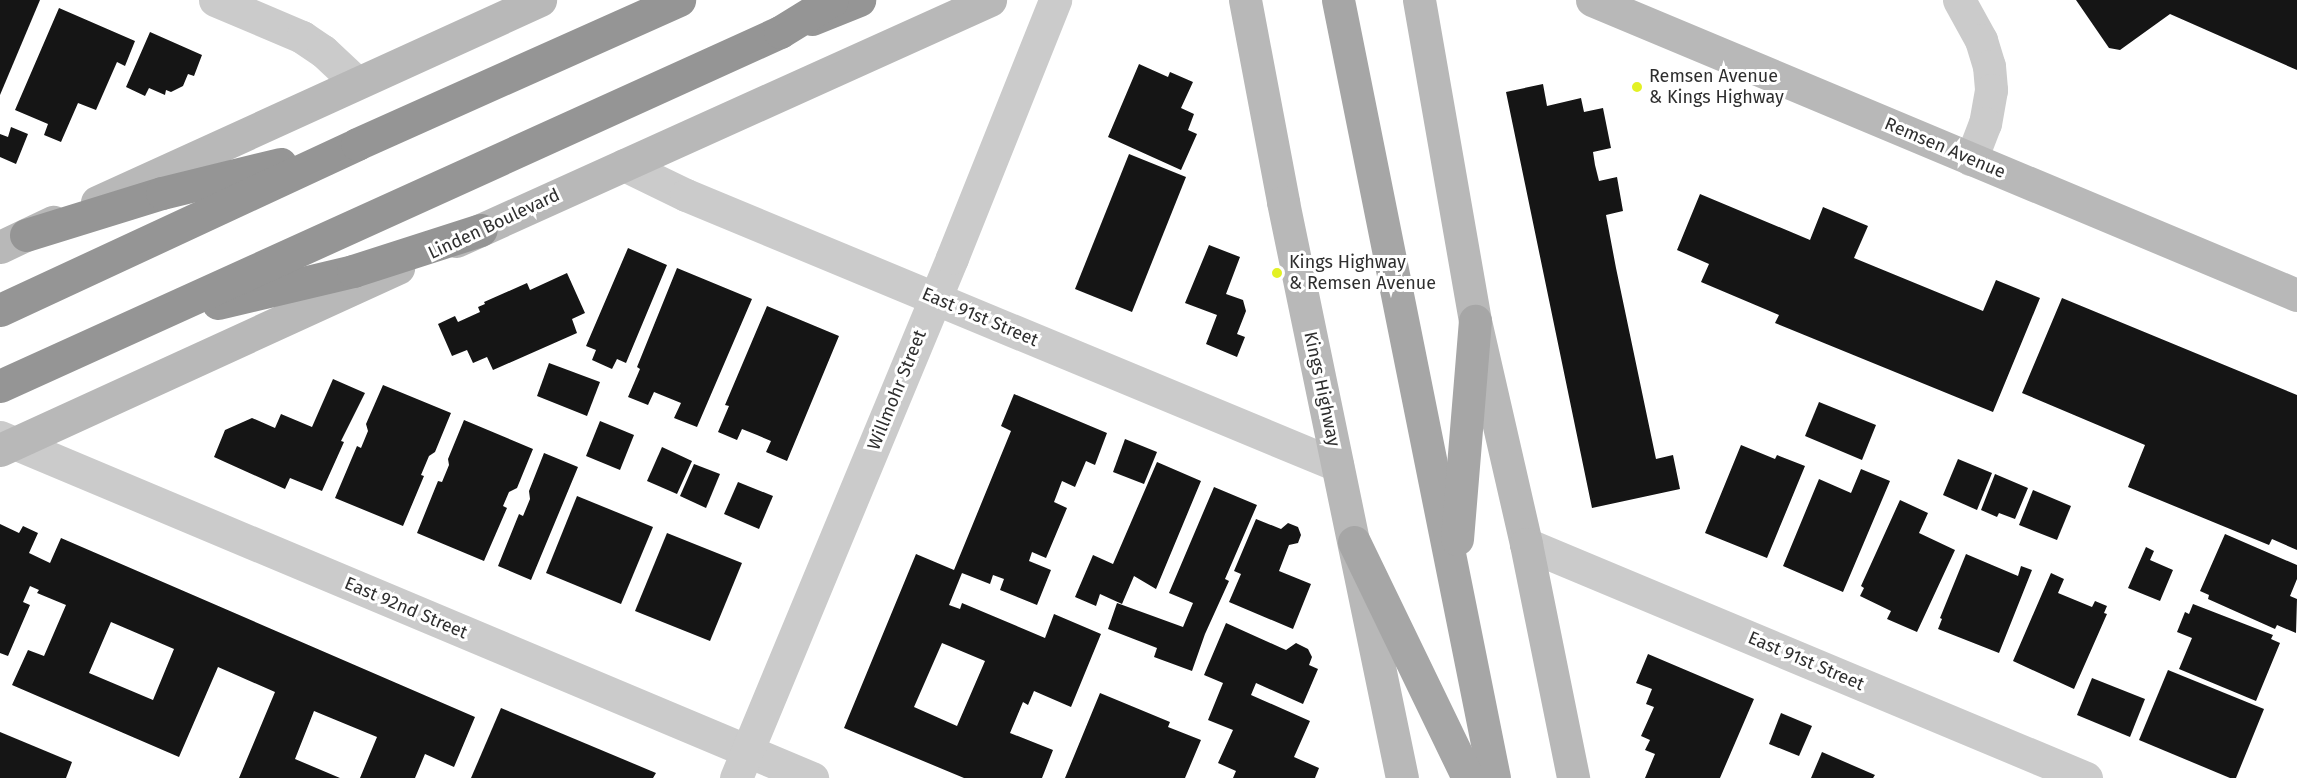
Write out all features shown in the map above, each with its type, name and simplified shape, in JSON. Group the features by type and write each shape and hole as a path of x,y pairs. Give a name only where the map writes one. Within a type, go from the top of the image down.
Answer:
{"highway":[{"path":"0,310 357,144 679,0"},
{"path":"780,32 832,0"},
{"path":"0,386 780,32 859,0"},
{"path":"13,241 162,193 357,144"},
{"path":"143,321 353,270 481,230"}],"main road":[{"path":"1338,0 1494,778"},
{"path":"1454,577 1475,321"},
{"path":"1354,542 1468,778"}],"street":[{"path":"215,0 302,37 323,51 356,82"},
{"path":"13,241 356,82 540,0"},
{"name":"Linden Boulevard","path":"5,443 990,0"},
{"name":"Willmohr Street","path":"742,765 1055,0"},
{"path":"1419,0 1475,321 1526,544 1573,778"},
{"name":"Remsen Avenue","path":"1592,0 2297,295"},
{"path":"1959,0 1981,40 1989,66 1992,90 1986,123 1971,159"},
{"name":"Kings Highway","path":"1237,3 1338,465 1402,778"},
{"name":"East 91st Street","path":"624,165 686,195 1338,465"},
{"name":"East 92nd Street","path":"5,443 742,765 812,778"},
{"name":"East 91st Street","path":"1526,544 2086,778"}],"building":[{"path":"0,0 40,0 0,95"},
{"path":"2076,0 2297,0 2297,70 2170,14 2120,50 2109,48"},
{"path":"59,8 135,41 125,66 117,62 96,110 78,103 61,142 44,135 48,124 15,110"},
{"path":"150,32 202,55 194,76 188,74 183,86 171,92 166,90 165,95 149,88 145,96 126,87"},
{"path":"1139,64 1168,77 1170,72 1193,82 1181,108 1194,114 1188,130 1197,134 1181,170 1108,137"},
{"path":"1543,84 1547,106 1581,98 1584,112 1603,108 1611,148 1593,152 1595,165 1599,181 1617,177 1623,211 1606,215 1616,268 1656,459 1673,455 1680,489 1592,508 1506,92"},
{"path":"11,127 28,134 16,164 0,157 0,134 8,137"},
{"path":"1129,154 1186,177 1132,312 1075,289"},
{"path":"1700,194 1810,240 1823,207 1868,226 1854,258 1983,311 1996,280 2040,298 1993,412 1775,323 1779,315 1701,282 1709,264 1677,250"},
{"path":"1209,245 1240,257 1226,294 1243,300 1246,311 1237,334 1245,337 1237,357 1206,344 1217,315 1185,303"},
{"path":"628,248 667,265 626,363 617,359 612,369 592,360 596,350 586,346"},
{"path":"677,268 752,299 697,427 674,418 681,403 654,392 648,405 628,397 640,369 637,367"},
{"path":"567,273 585,313 572,319 577,333 493,370 487,357 473,363 467,350 452,356 438,324 455,316 458,322 480,312 478,307 485,304 484,302 527,283 530,290"},
{"path":"2062,298 2297,395 2297,550 2272,539 2269,545 2128,487 2145,445 2022,393"},
{"path":"767,306 839,336 787,461 766,452 771,441 757,435 742,429 737,440 718,432 729,406 725,405"},
{"path":"549,363 600,382 587,416 537,396"},
{"path":"333,379 365,393 341,441 344,442 322,491 290,478 285,489 214,457 225,430 252,418 275,428 281,414 312,427"},
{"path":"383,385 451,413 435,452 429,456 421,475 424,476 403,526 335,498 357,446 361,448 368,431 366,424"},
{"path":"1014,394 1107,433 1095,465 1086,461 1075,487 1062,481 1054,502 1067,508 1046,558 1032,552 1029,561 1051,570 1037,605 1000,590 1004,579 993,575 990,584 962,573 949,605 960,609 962,603 1045,638 1054,614 1101,634 1071,707 1034,691 1028,705 1023,702 1010,733 1053,750 1042,778 964,778 844,728 916,554 954,570 1011,431 1001,426","holes":["942,643 985,661 957,726 914,707"]},
{"path":"1819,402 1876,425 1862,460 1805,436"},
{"path":"464,420 533,449 517,488 509,492 503,506 507,508 484,561 417,533 438,481 442,482 449,465 448,459"},
{"path":"600,421 634,435 620,470 586,456"},
{"path":"1125,439 1157,452 1144,484 1113,472"},
{"path":"1741,445 1775,459 1777,455 1805,466 1767,558 1705,533"},
{"path":"662,447 692,461 677,494 647,481"},
{"path":"544,453 578,467 531,580 498,566 519,514 523,516 530,499 529,491"},
{"path":"1958,459 1992,473 1977,510 1943,495"},
{"path":"1157,462 1201,481 1156,589 1134,576 1122,604 1100,594 1096,606 1075,597 1093,555 1113,564"},
{"path":"694,464 720,474 706,508 680,496"},
{"path":"1861,469 1890,481 1843,592 1783,566 1819,479 1851,493"},
{"path":"1995,474 2028,488 2015,519 1999,513 1997,517 1981,510"},
{"path":"738,482 773,496 759,529 724,514"},
{"path":"1214,487 1257,505 1225,579 1229,581 1205,634 1192,671 1154,657 1157,648 1108,629 1117,603 1183,627 1193,603 1169,593"},
{"path":"2033,490 2071,506 2057,540 2019,525"},
{"path":"577,496 653,527 621,604 546,573"},
{"path":"1900,500 1928,513 1919,533 1955,550 1917,632 1887,619 1891,611 1860,596 1864,588 1861,586"},
{"path":"1256,519 1281,529 1288,523 1298,527 1301,535 1298,543 1289,545 1279,571 1311,584 1293,629 1229,602 1241,574 1234,571"},
{"path":"0,524 19,533 23,526 38,533 29,553 50,563 61,538 475,717 454,767 425,754 415,778 360,778 377,737 314,711 295,759 340,778 239,778 275,692 218,667 179,757 12,685 28,650 44,656 66,605 37,593 39,590 30,586 23,602 30,605 8,656 0,653","holes":["111,622 174,649 153,700 89,673"]},
{"path":"667,533 742,563 710,641 635,611"},
{"path":"2225,534 2297,565 2297,579 2290,596 2297,599 2296,633 2277,625 2275,629 2208,599 2209,595 2200,591"},
{"path":"2146,547 2154,551 2150,560 2173,570 2160,601 2128,588"},
{"path":"1966,554 2018,576 2021,566 2032,570 1999,653 1938,629 1942,619 1940,618"},
{"path":"2051,573 2064,579 2058,593 2092,607 2095,601 2107,606 2104,613 2107,614 2074,689 2013,661"},
{"path":"2193,604 2273,635 2271,639 2280,643 2256,701 2179,669 2192,638 2177,632 2185,612 2189,614"},
{"path":"1226,623 1286,650 1296,643 1308,649 1312,657 1309,665 1318,669 1303,704 1256,683 1251,695 1310,721 1294,757 1319,768 1315,778 1233,778 1236,771 1218,763 1233,730 1208,720 1223,683 1204,675"},
{"path":"1648,654 1754,699 1720,778 1645,778 1655,754 1645,750 1650,740 1641,736 1654,707 1646,704 1652,689 1636,683"},
{"path":"2168,670 2264,709 2236,778 2230,778 2139,740"},
{"path":"2092,678 2145,699 2130,737 2077,715"},
{"path":"1100,693 1170,722 1168,727 1201,740 1185,778 1065,778"},
{"path":"501,708 656,773 653,778 471,778"},
{"path":"1781,713 1812,726 1799,756 1769,744"},
{"path":"0,732 72,762 66,778 0,778"},
{"path":"1822,752 1875,775 1873,778 1811,778"}],"place":[{"name":"Remsen Avenue & Kings Highway","path":"1637,87"},
{"name":"Kings Highway & Remsen Avenue","path":"1277,273"}]}
